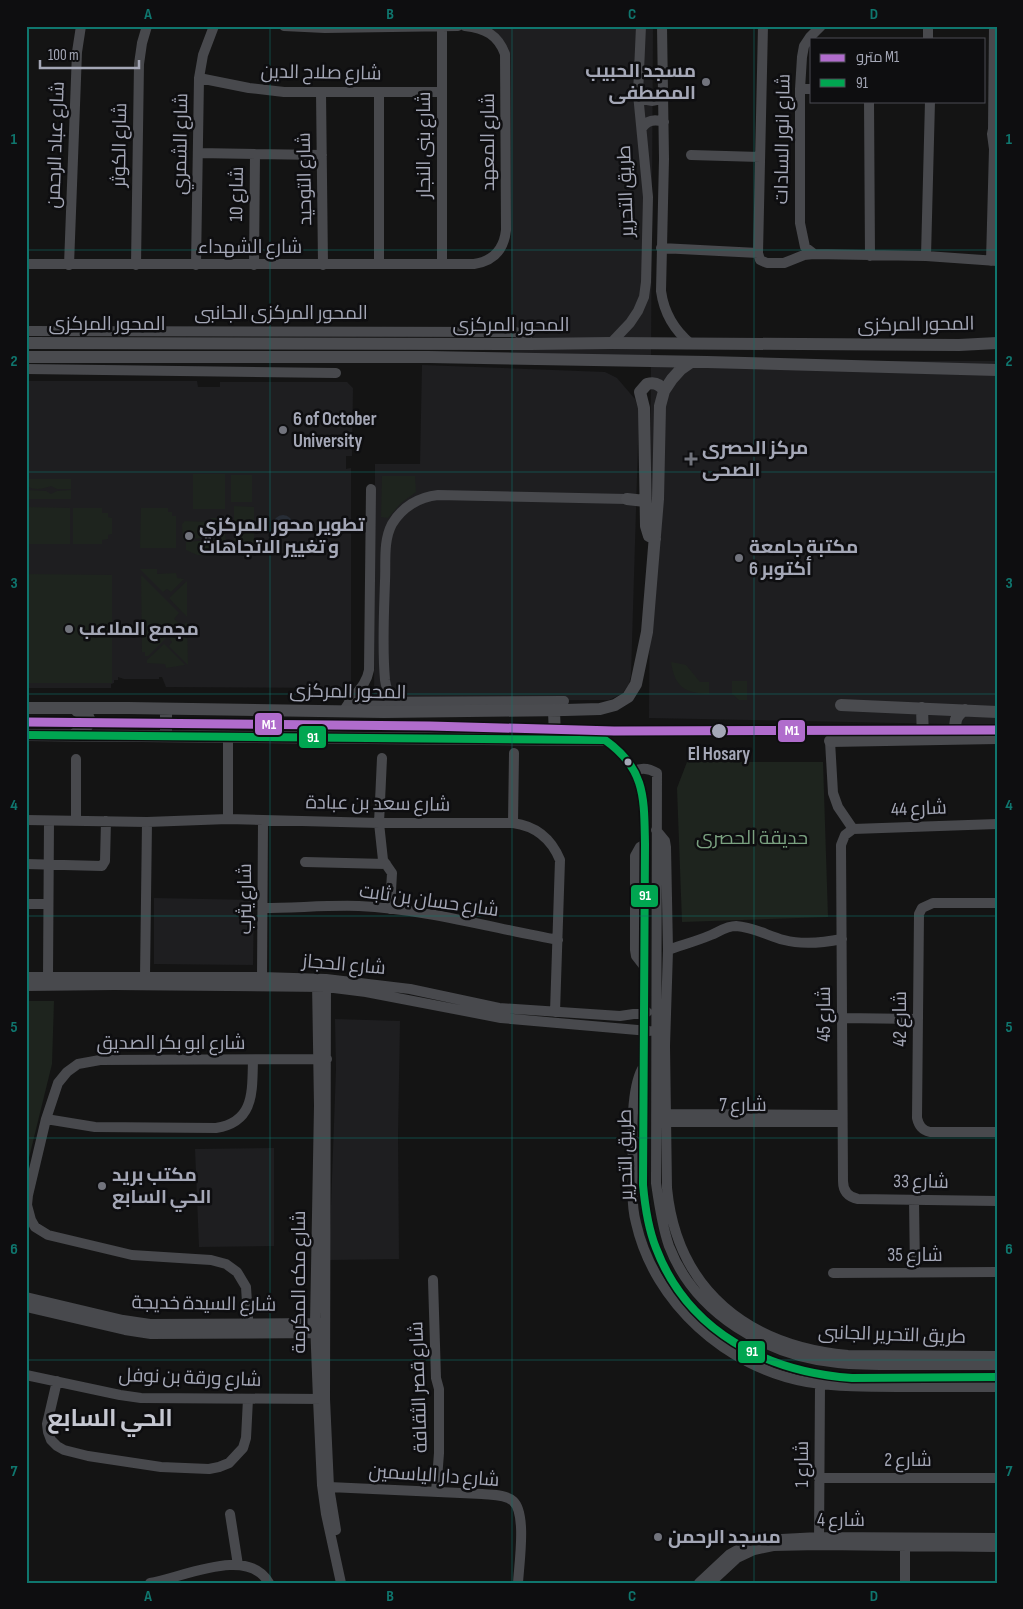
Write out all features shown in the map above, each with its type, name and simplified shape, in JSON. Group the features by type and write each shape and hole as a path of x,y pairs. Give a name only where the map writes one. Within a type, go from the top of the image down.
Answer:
{"main road":[{"name":"المحور المركزى","path":"26,343 959,345 997,343"},
{"path":"26,357 419,357 997,370"},
{"path":"664,391 657,384 650,383 644,386 640,392 644,408 647,530 650,537 655,539 658,499 659,414 664,391 676,374 691,362"},
{"path":"627,499 645,501"},
{"name":"المحور المركزى","path":"26,708 346,707 554,710 607,708 628,697 639,677 647,632 655,539"},
{"path":"841,705 997,712"},
{"path":"922,708 922,738"},
{"path":"72,709 87,714 90,719 88,726 72,735"},
{"path":"166,709 166,736"},
{"path":"554,710 555,739"},
{"path":"965,710 957,715 955,724 958,733 966,738"},
{"path":"26,735 605,740"},
{"path":"830,741 997,738"}],"street":[{"name":"شارع عباد الرحمن","path":"69,265 76,52 81,26"},
{"name":"شارع الكوثر","path":"136,265 139,64 147,26"},
{"name":"شارع الشمري","path":"196,265 199,78 203,55 214,26"},
{"path":"284,26 325,28 458,26"},
{"name":"شارع بنى النجار","path":"442,26 442,264"},
{"name":"شارع المعهد","path":"465,26 476,27 491,34 502,46 506,63 505,239 497,254 490,259 474,264"},
{"name":"طريق التحرير","path":"611,343 630,324 638,311 644,297 646,282 648,197 638,94 641,26"},
{"name":"طريق التحرير","path":"662,26 664,159 661,291 666,312 676,330 691,344"},
{"path":"763,26 758,253 760,260 768,263 784,263 804,255 814,254 926,256 994,261 994,149 992,134 994,26"},
{"name":"شارع انور السادات","path":"814,254 805,247 800,223 800,89 804,46 810,36 821,26"},
{"name":"شارع صلاح الدين","path":"199,78 266,90 442,92"},
{"path":"800,89 810,89"},
{"name":"شارع التوحيد","path":"321,92 323,265"},
{"path":"379,92 380,264"},
{"path":"638,94 643,99 652,101 659,99 663,94"},
{"path":"869,102 870,256"},
{"path":"926,256 930,102"},
{"path":"642,128 644,124 650,121 658,120 664,122"},
{"path":"198,153 322,155"},
{"name":"شارع 10","path":"254,265 255,154"},
{"path":"691,154 760,157"},
{"path":"661,248 758,253"},
{"name":"شارع الشهداء","path":"26,264 474,264"},
{"name":"المحور المركزى الجانبى","path":"26,331 516,332 524,336 530,344"},
{"path":"26,369 336,373"},
{"path":"346,707 362,688 369,670 371,489"},
{"path":"392,702 386,687 385,676 386,543 393,523 406,507 418,500 438,495 627,499"},
{"path":"346,707 392,702 564,701"},
{"path":"228,736 228,819"},
{"path":"605,740 618,751 634,771"},
{"path":"830,741 833,793 849,832"},
{"path":"513,823 514,753"},
{"path":"382,758 380,823 383,860 392,874 390,909"},
{"path":"76,759 76,821"},
{"name":"طريق التحرير","path":"997,1365 856,1364 797,1356 733,1326 699,1296 683,1273 670,1247 663,1226 656,1183 661,1118 655,1031 658,916 657,773 651,769 644,768 634,771 640,783 643,796 645,844 637,851 635,865 634,950 643,965 643,1185 647,1217 656,1248 678,1291 699,1315 724,1336 767,1360 798,1370 876,1382 997,1377"},
{"name":"شارع سعد بن عبادة","path":"26,820 147,822 228,819 380,823 513,823 530,827 546,837 557,851 560,860 555,1012"},
{"path":"48,976 49,821"},
{"path":"26,864 102,866 105,861 106,821"},
{"name":"شارع يثرب","path":"262,977 263,821"},
{"path":"145,977 147,822"},
{"name":"شارع 44","path":"849,832 997,824"},
{"name":"طريق التحرير الجانبى","path":"656,830 665,841 666,847 668,950 661,1118 669,1209 680,1248 690,1266 715,1299 731,1312 762,1332 794,1345 826,1353 848,1355 997,1356"},
{"name":"شارع 45","path":"846,1194 843,1185 842,1118 841,845 849,832"},
{"path":"305,862 386,864"},
{"name":"شارع 42","path":"997,903 933,903 922,908 918,921 919,1125 923,1130 930,1132 997,1132"},
{"path":"26,904 48,904"},
{"name":"شارع حسان بن ثابت","path":"263,908 358,906 390,909 558,940"},
{"path":"668,950 734,926 747,927 784,940 801,943 842,939"},
{"name":"شارع الحجاز","path":"26,977 262,977 410,989 499,1008 620,1016 656,1010"},
{"name":"شارع الحجاز","path":"26,986 322,983 501,1018 655,1031"},
{"name":"شارع مكه المكرمة","path":"322,983 321,1399 324,1499 340,1583"},
{"path":"842,1018 918,1019"},
{"path":"46,1119 95,1128 226,1127 236,1122 244,1114 250,1103 253,1060"},
{"name":"شارع ابو بكر الصديق","path":"249,1329 246,1287 237,1272 226,1264 211,1260 132,1256 48,1235 35,1227 27,1205 46,1119 58,1083 62,1077 72,1067 85,1061 322,1060"},
{"path":"643,1066 635,1088 633,1207 636,1224 648,1259 669,1295 697,1326 712,1339 742,1358 766,1370 786,1377 820,1384 876,1382 997,1387"},
{"name":"شارع 7","path":"644,1118 842,1118"},
{"name":"شارع 33","path":"846,1194 858,1199 997,1201"},
{"path":"914,1200 916,1272"},
{"name":"شارع 35","path":"832,1273 997,1272"},
{"name":"شارع قصر الثقافة","path":"433,1280 436,1378 439,1389 439,1453 436,1492"},
{"name":"شارع السيدة خديجة","path":"26,1297 141,1323 249,1329"},
{"name":"شارع السيدة خديجة","path":"26,1307 125,1330 151,1334 249,1329 320,1328"},
{"path":"742,1358 743,1347"},
{"name":"شارع ورقة بن نوفل","path":"26,1375 141,1398 321,1399"},
{"path":"57,1381 48,1432 51,1440 57,1446 64,1450 88,1456 160,1467 209,1469 228,1462 236,1456 246,1438 248,1399"},
{"name":"شارع 1","path":"819,1541 820,1384"},
{"name":"شارع مكه المكرمة","path":"321,1399 329,1487 346,1583"},
{"name":"شارع 2","path":"819,1478 997,1478"},
{"name":"شارع دار الياسمين","path":"329,1487 506,1497 517,1505 521,1519 518,1583"},
{"path":"230,1514 238,1565"},
{"name":"شارع 4","path":"905,1542 997,1538"},
{"name":"شارع 4","path":"699,1583 723,1559 746,1545 763,1540 905,1542 997,1547"},
{"name":"شارع 4","path":"710,1583 737,1558 754,1550 819,1541"},
{"path":"905,1542 905,1583"},
{"path":"150,1583 214,1567 238,1565 257,1570 266,1577 269,1583"}],"shaded area":[{"path":"485,26 653,26 651,361 997,361 997,725 649,718 651,362 512,354 509,53"},
{"path":"422,365 605,372 617,378 635,399 639,411 631,675 629,684 622,694 609,700 374,701 375,464 420,464"},
{"name":"تطوير محور المركزي و تغيير الاتجاهات","path":"26,381 197,381 198,387 220,387 220,382 347,382 353,388 352,456 346,456 346,469 351,468 351,682 349,688 166,687 162,677 159,677 159,679 124,679 118,677 118,680 114,680 114,683 111,684 111,688 26,688"},
{"path":"283,515 290,518 293,525 290,532 283,535 276,532 273,525 276,518"},
{"path":"154,898 254,900 253,965 154,964"},
{"path":"335,1019 400,1021 398,1136 399,1259 329,1260 336,1069"},
{"path":"274,1148 274,1246 199,1247 195,1149"}],"green space":[{"path":"193,474 225,474 225,509 193,509"},
{"path":"231,475 252,475 252,502 231,502"},
{"path":"382,476 415,476 416,492 401,503 388,518 381,517"},
{"path":"27,479 71,479 71,489 57,489 51,486 35,489 26,485"},
{"path":"26,490 46,491 51,494 57,491 71,490 71,499 26,499"},
{"path":"234,506 254,507 254,543 234,543"},
{"path":"26,507 70,508 70,544 26,544"},
{"path":"73,508 102,508 102,513 108,513 108,517 112,518 112,534 108,535 108,539 102,540 102,544 73,544"},
{"path":"141,508 168,508 168,512 172,512 172,516 176,516 176,548 140,548"},
{"path":"211,518 225,518 226,556 197,555 186,550 186,542 211,540"},
{"path":"185,521 209,522 209,538 183,539 182,524"},
{"path":"140,569 157,569 157,574 176,573 177,578 184,579 171,592 167,589 163,592"},
{"name":"مجمع الملاعب","path":"26,574 112,575 112,683 26,683"},
{"path":"141,575 179,613 174,619 180,624 148,656 145,656 145,652 142,652"},
{"path":"187,581 187,617 169,598"},
{"path":"187,622 188,665 169,646 172,642 169,638"},
{"path":"164,644 185,665 166,668 165,664 147,663 147,660"},
{"path":"671,662 686,665 700,682 709,682 709,694 693,692 682,687 675,677"},
{"path":"732,681 747,681 747,700 739,700 732,694"},
{"name":"حديقة الحصرى","path":"687,762 823,762 828,917 682,922 677,788"},
{"path":"26,1001 54,1001 52,1064 26,1170"}],"metro line":[{"name":"M1","path":"26,722 430,726 614,731 997,730"}],"transit line":[{"name":"91","path":"26,735 605,740 628,762 640,786 643,799 645,844 643,1185 651,1233 670,1277 688,1303 710,1324 734,1342 761,1356 790,1367 820,1374 852,1378 997,1377"}],"place":[{"name":"مسجد الحبيب المصطفى","path":"706,82"},
{"name":"6 of October University","path":"283,430"},
{"name":"مركز الحصرى الصحى","path":"691,459"},
{"name":"تطوير محور المركزي و تغيير الاتجاهات","path":"189,536"},
{"name":"مكتبة جامعة 6 أكتوبر","path":"739,558"},
{"name":"مجمع الملاعب","path":"69,629"},
{"name":"El Hosary","path":"719,731"},
{"name":"مكتب بريد الحي السابع","path":"102,1186"},
{"name":"مسجد الرحمن","path":"658,1537"}],"district":[{"name":"الحي السابع","path":"110,1418"}]}
